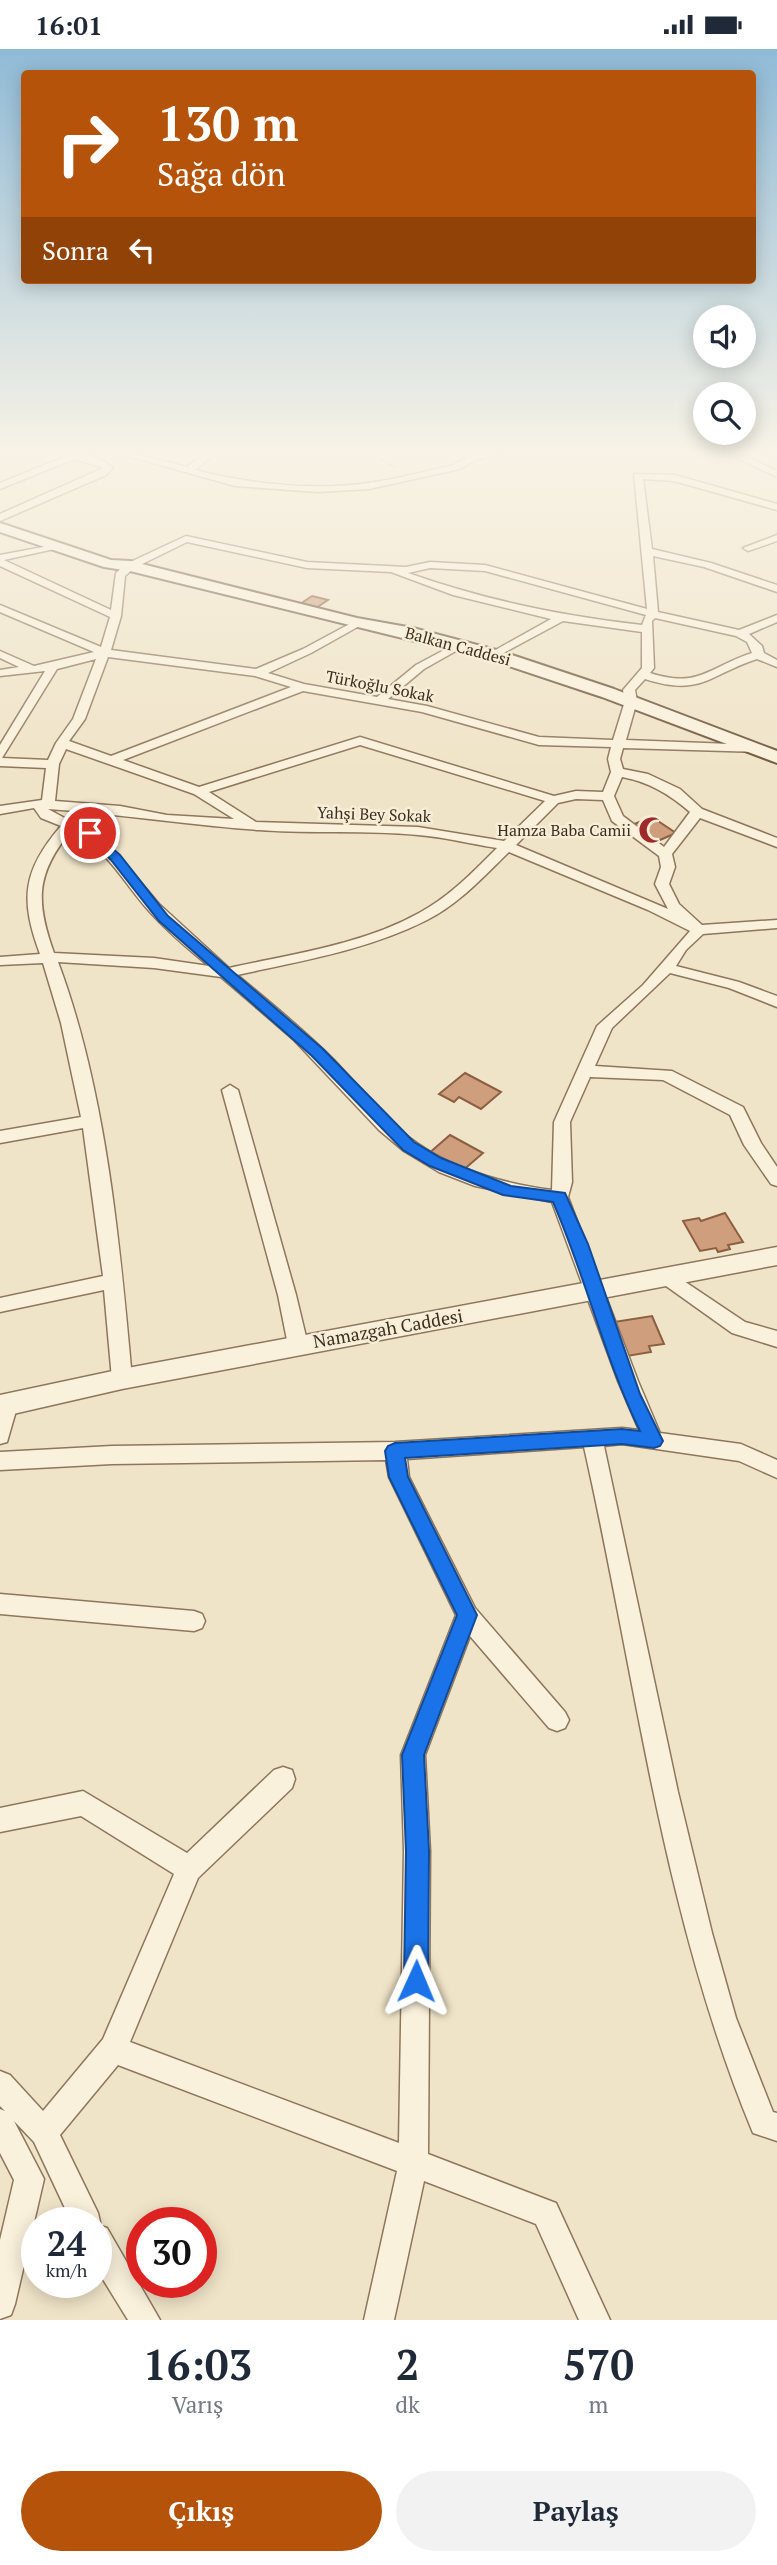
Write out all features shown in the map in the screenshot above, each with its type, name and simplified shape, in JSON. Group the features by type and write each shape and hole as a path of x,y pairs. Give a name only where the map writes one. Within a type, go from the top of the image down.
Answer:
{"main road":[{"name":"Balkan Caddesi","path":"88,557 494,655 631,701 777,757"},
{"name":"Balkan Caddesi","path":"112,557 130,566"}],"street":[{"path":"37,804 48,803 53,764 62,743 79,719 105,653 116,616 120,575 130,566 149,557"},
{"path":"270,557 307,565 406,570 430,565 485,568 653,614 740,634 758,648 758,655"},
{"path":"647,557 653,614"},
{"path":"674,557 777,589"},
{"path":"0,560 116,616"},
{"path":"389,569 430,585 562,617 646,629"},
{"path":"0,608 105,653"},
{"path":"653,614 646,620 648,668 645,675 629,690 631,701 614,759 617,772 608,796 617,818 665,854 668,867 662,884 673,906 699,930"},
{"path":"494,655 562,617"},
{"path":"740,634 777,618"},
{"path":"257,673 307,651 357,623"},
{"path":"379,701 420,667 459,645"},
{"name":"Türkoğlu Sokak","path":"0,673 53,667 105,653 257,673 302,687 424,709 539,741 757,749"},
{"path":"0,654 33,669"},
{"path":"645,675 679,685 696,684 735,662 758,655 777,664"},
{"path":"0,755 53,667"},
{"path":"109,761 302,687"},
{"path":"199,791 360,741 554,800 576,795 608,796"},
{"path":"62,743 199,791 255,827"},
{"path":"0,762 53,764"},
{"path":"617,772 643,777 675,792 697,812 777,843"},
{"path":"0,961 46,957 142,962 226,972 356,944 423,917 463,889 554,800"},
{"path":"37,804 46,815 90,833 116,857 163,918 317,1053 409,1146 448,1168 509,1191 559,1197"},
{"name":"Yahşi Bey Sokak","path":"0,810 37,804 120,810 167,819 219,821 255,827 418,831 507,846 653,907 699,930"},
{"path":"665,854 697,812"},
{"path":"69,825 45,853 36,873 33,902 46,957 55,974 65,1011 101,1178 114,1281 122,1379"},
{"path":"654,1441 631,1394 580,1244 559,1197 563,1182 562,1122 605,1025 667,968 681,947 699,930 777,924"},
{"path":"667,968 734,985 777,1002"},
{"path":"584,1071 666,1075 737,1111 753,1145 777,1180"},
{"path":"230,1090 298,1345"},
{"path":"0,1137 90,1121"},
{"name":"Namazgah Caddesi","path":"4,1405 298,1345 777,1256"},
{"path":"666,1276 739,1328 777,1339"},
{"path":"0,1305 114,1281"},
{"path":"0,1436 4,1405"},
{"path":"0,1461 112,1455 395,1451 622,1436 741,1453 777,1469"},
{"path":"592,1438 620,1550 680,1855 718,2005 763,2123 777,2127"},
{"path":"395,1451 399,1477 467,1615 557,1720"},
{"path":"0,1604 194,1621"},
{"path":"379,2320 413,2163 417,1851 413,1755 467,1615"},
{"path":"44,2132 113,2049 189,1869 283,1779"},
{"path":"0,1820 83,1803 189,1869"},
{"path":"113,2049 546,2213 595,2320"},
{"path":"0,2085 44,2132 80,2207"},
{"path":"0,2123 29,2179 0,2305"},
{"path":"112,2265 145,2320"}],"building":[{"path":"312,596 328,600 313,610 297,606"},
{"name":"Hamza Baba Camii","path":"652,817 676,833 653,843 629,826"},
{"path":"465,1073 501,1092 481,1109 459,1097 454,1102 439,1094"},
{"path":"450,1135 483,1153 461,1172 428,1154"},
{"path":"725,1213 743,1242 728,1245 730,1249 718,1252 716,1248 700,1251 683,1221 699,1218 701,1221"},
{"path":"652,1316 664,1344 649,1346 651,1352 627,1356 614,1322"}],"place":[{"name":"Hamza Baba Camii","path":"652,830"}],"route":[{"path":"90,833 116,857 163,918 317,1053 409,1146 435,1162 509,1191 559,1197 580,1244 631,1394 654,1441 622,1436 395,1451 399,1477 467,1615 413,1755 417,1851 416,1981"}]}
